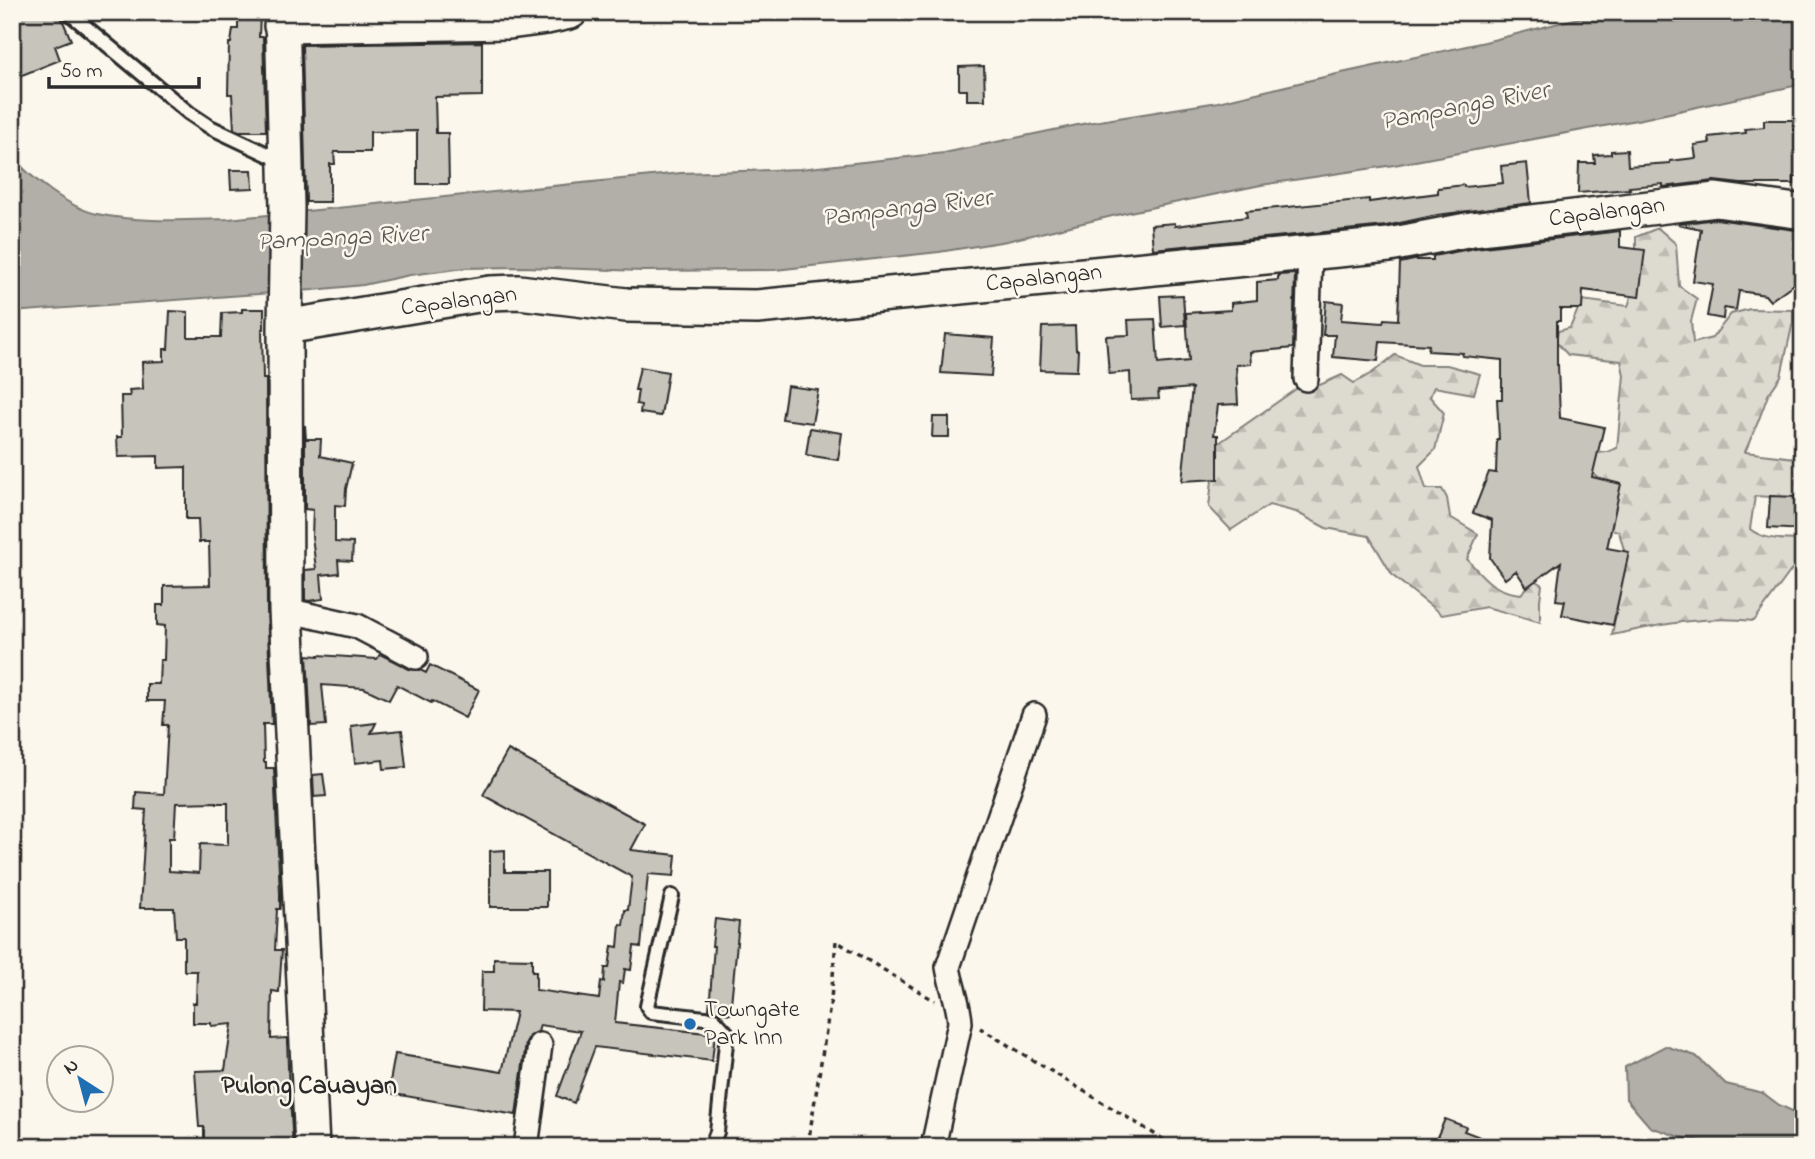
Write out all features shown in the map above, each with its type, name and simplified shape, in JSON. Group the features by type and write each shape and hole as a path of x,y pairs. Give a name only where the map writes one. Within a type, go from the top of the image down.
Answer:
{"street":[{"path":"312,1147 286,610 286,207 282,19 509,22 547,18 570,12"},
{"name":"Capalangan","path":"285,316 519,292 626,305 757,307 1390,245 1472,229 1716,200 1803,212"},
{"path":"1306,379 1310,253"},
{"path":"286,610 357,626 416,657"},
{"path":"933,1147 960,1023 959,1008 948,967 1034,715"},
{"path":"526,1147 540,1045"}],"lane":[{"path":"68,12 209,127 285,163"},
{"path":"672,897 647,1006 651,1012 715,1019 727,1033 717,1132 711,1147"}],"green space":[{"path":"1658,228 1676,244 1679,286 1697,299 1691,321 1693,343 1712,338 1731,314 1750,309 1793,310 1793,322 1781,376 1768,395 1745,452 1803,459 1803,499 1755,496 1750,529 1768,537 1803,540 1803,554 1754,621 1700,620 1612,635 1626,557 1619,532 1606,526 1603,485 1591,470 1597,453 1617,448 1624,375 1621,361 1568,355 1556,342 1558,331 1570,328 1582,300 1628,306 1636,263 1636,237"},
{"path":"1395,355 1420,365 1447,365 1480,374 1474,394 1434,387 1430,397 1444,413 1435,450 1419,466 1426,489 1442,489 1447,498 1450,517 1478,534 1467,559 1485,578 1496,587 1521,594 1534,580 1542,585 1540,622 1486,607 1442,615 1393,576 1369,536 1326,528 1296,512 1269,505 1231,530 1209,507 1216,445 1306,382 1320,385 1342,375 1354,383"}],"water":[{"name":"Pampanga River","path":"1602,12 1803,12 1803,84 1642,119 1394,165 1261,185 1007,241 939,252 775,270 465,268 410,275 363,285 313,290 12,312 12,156 51,191 86,211 129,219 162,220 228,219 681,173 800,169 944,153 1087,123 1218,102 1485,42"},
{"path":"1665,1046 1696,1056 1726,1084 1763,1093 1779,1105 1803,1116 1803,1128 1794,1147 1716,1147 1712,1143 1680,1137 1650,1127 1626,1099 1625,1067"}],"building":[{"path":"12,12 59,12 71,40 55,46 60,60 12,79"},
{"path":"238,13 260,15 259,37 263,37 266,131 234,129 232,94 228,94 229,43 233,29 238,29"},
{"path":"482,42 482,96 435,97 436,133 448,133 449,184 417,184 417,131 370,132 370,152 334,152 335,164 330,164 330,202 306,202 302,45"},
{"path":"984,66 985,100 967,100 967,90 959,90 959,67"},
{"path":"1764,120 1793,120 1793,130 1803,130 1803,177 1794,177 1794,184 1714,181 1578,193 1579,163 1595,163 1594,155 1627,150 1628,166 1696,158 1694,145 1710,143 1709,137 1746,133 1745,129 1764,127"},
{"path":"1527,163 1531,203 1437,215 1386,226 1153,249 1151,225 1175,223 1175,226 1247,217 1246,211 1369,199 1369,202 1438,193 1438,188 1503,183 1501,166"},
{"path":"230,170 252,170 253,188 231,189"},
{"path":"1716,219 1803,231 1803,277 1770,301 1765,295 1739,291 1736,310 1724,308 1723,319 1707,316 1713,284 1693,281 1701,229 1678,224"},
{"path":"1620,231 1620,247 1645,250 1639,297 1583,290 1582,309 1560,309 1560,321 1557,321 1560,418 1604,427 1592,477 1621,484 1607,548 1629,552 1613,625 1562,615 1565,601 1556,600 1561,562 1527,587 1516,571 1505,579 1490,558 1492,520 1473,513 1489,472 1496,473 1499,439 1497,399 1502,399 1502,360 1462,356 1463,353 1428,351 1429,345 1380,342 1378,361 1333,357 1335,335 1323,335 1326,301 1343,303 1341,320 1383,323 1384,319 1398,320 1400,263 1433,260 1433,256 1475,248"},
{"path":"1295,274 1293,348 1250,352 1251,364 1236,365 1238,404 1218,405 1214,435 1218,435 1218,479 1182,481 1192,388 1158,391 1159,399 1131,400 1130,372 1109,374 1106,336 1129,335 1128,320 1155,319 1158,364 1189,361 1186,313 1231,310 1231,303 1257,300 1257,282 1278,280 1278,275"},
{"path":"1183,295 1185,325 1162,327 1160,296"},
{"path":"242,309 264,309 262,329 263,379 266,379 267,610 272,724 263,724 264,762 266,768 274,768 280,893 275,950 282,950 279,992 272,991 271,1039 287,1038 293,1147 204,1147 204,1127 199,1127 195,1071 225,1070 232,1024 211,1026 211,1023 193,1023 197,971 184,971 184,937 176,937 174,908 140,908 146,810 135,809 136,792 164,794 168,725 163,725 165,701 147,701 147,684 159,684 160,660 164,660 165,626 157,625 157,605 164,605 164,586 210,585 209,542 199,542 198,519 186,519 186,467 158,468 158,456 118,457 117,437 122,437 121,396 130,396 129,390 143,389 142,362 164,361 164,349 168,349 170,311 188,312 188,337 221,337 222,313 242,312","holes":["176,803 228,803 228,845 200,844 199,873 169,871 169,838 174,838"]},
{"path":"1075,326 1077,371 1040,370 1042,327"},
{"path":"945,334 994,338 991,376 941,373"},
{"path":"640,367 668,372 661,416 640,413 641,405 636,404 638,390 635,390"},
{"path":"787,386 818,390 812,423 782,419"},
{"path":"933,417 949,417 949,437 932,437"},
{"path":"305,425 306,439 321,439 320,456 352,463 345,506 335,505 335,542 353,543 352,561 338,560 339,573 321,575 323,599 308,601 305,600 305,570 316,569 312,536 313,510 305,509"},
{"path":"810,428 842,433 838,460 806,455"},
{"path":"1770,496 1798,497 1798,508 1803,508 1803,530 1768,528"},
{"path":"380,654 409,669 426,673 430,665 479,690 465,718 397,685 389,700 364,688 322,685 326,725 311,726 307,655 377,659"},
{"path":"376,723 371,733 402,730 406,767 384,769 383,760 355,763 351,726"},
{"path":"508,750 645,824 631,850 676,855 674,876 648,874 641,947 634,946 631,970 625,969 623,983 619,982 615,1023 715,1034 712,1061 595,1047 574,1103 557,1096 581,1031 540,1025 538,1032 529,1036 526,1043 516,1115 388,1093 395,1054 502,1072 516,1012 481,1011 482,971 494,971 494,958 532,959 532,971 536,971 536,990 599,999 601,981 604,982 605,968 609,968 612,946 618,947 620,924 623,925 625,910 628,910 632,877 483,795"},
{"path":"323,774 326,796 314,797 313,775"},
{"path":"505,850 505,872 547,872 547,907 490,907 490,851"},
{"path":"715,919 739,922 730,1014 709,1010"},
{"path":"1445,1119 1466,1127 1464,1131 1501,1145 1461,1147 1437,1137"}],"place":[{"name":"Towngate Park Inn","path":"690,1024"}],"district":[{"name":"Pulong Cauayan","path":"309,1087"}]}
